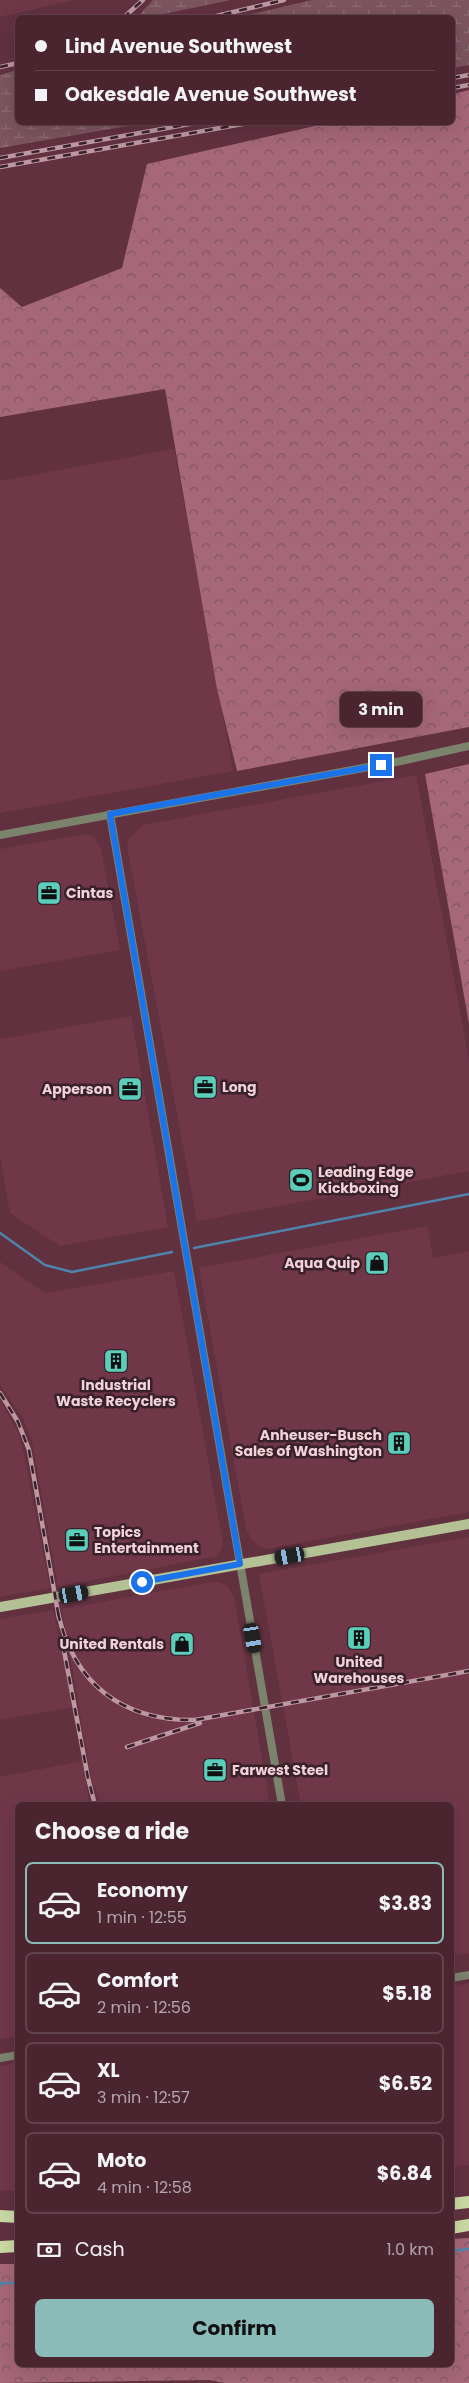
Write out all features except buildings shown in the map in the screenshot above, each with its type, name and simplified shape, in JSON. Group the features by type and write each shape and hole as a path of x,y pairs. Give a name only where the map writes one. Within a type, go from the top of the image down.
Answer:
{"highway":[{"path":"454,2204 469,2202"},
{"path":"0,2216 15,2217"},
{"path":"454,2221 469,2219"},
{"path":"0,2222 15,2222"},
{"path":"454,2228 469,2225"},
{"path":"0,2239 15,2239"},
{"path":"0,2247 15,2246"}],"main road":[{"path":"0,1607 469,1524"}],"street":[{"path":"0,835 391,763 469,746"},
{"path":"110,814 281,1802"},
{"path":"454,1978 469,1975"},
{"path":"0,2058 15,2056"}],"shaded area":[{"path":"0,0 75,0 0,17"},
{"path":"174,449 233,771 0,813 0,481"},
{"path":"416,775 469,1060 469,1171 197,1221 127,846 130,837 143,825"},
{"path":"86,834 94,837 101,849 120,950 0,971 0,849"},
{"path":"131,1016 168,1227 60,1246 10,1213 0,1155 0,1039"},
{"path":"427,1226 433,1258 469,1251 469,1512 266,1549 260,1547 251,1539 246,1528 199,1268"},
{"path":"0,1262 45,1293 174,1271 223,1544 217,1556 58,1587 32,1441 23,1418 0,1385"},
{"path":"0,1399 19,1435 50,1588 0,1597"},
{"path":"469,1537 469,1953 454,1956 454,1802 300,1802 259,1574"},
{"path":"212,1582 219,1582 228,1586 234,1597 269,1802 101,1802 92,1782 62,1609"},
{"path":"53,1610 74,1707 0,1720 0,1619"},
{"path":"82,1761 89,1802 15,1802 15,2036 0,2039 0,1777"},
{"path":"469,1983 469,2165 454,2167 454,1986"},
{"path":"15,2063 15,2190 0,2191 0,2066"}],"green space":[{"path":"153,0 231,0 159,15 139,15"},
{"path":"312,0 469,0 469,65 455,68 455,15 248,15"},
{"path":"15,71 15,125 133,125 0,148 0,75"},
{"path":"469,90 469,727 237,771 217,689 165,389 0,417 0,288 22,307 122,268 147,164 319,125 455,125 455,94"},
{"path":"469,764 469,1024 425,774"},
{"path":"469,2238 469,2383 225,2383 209,2380 0,2383 0,2264 15,2264 15,2367 454,2367 454,2239"}],"waterway":[{"path":"194,1248 469,1194"},
{"path":"0,1233 45,1265 72,1272 172,1252"},
{"path":"454,2251 469,2249"},
{"path":"0,2286 0,2283 15,2283"}],"railway":[{"path":"126,15 143,0"},
{"path":"221,15 284,0"},
{"path":"0,67 15,64"},
{"path":"455,77 469,75"},
{"path":"455,87 469,85"},
{"path":"0,158 184,125"},
{"path":"0,167 237,125"},
{"path":"0,1393 18,1422 29,1450 59,1618"},
{"path":"58,1613 65,1638 76,1660 89,1678 105,1694 145,1714 169,1719 195,1720 469,1671"},
{"path":"63,1645 94,1802"},
{"path":"127,1747 200,1723"}],"place":[{"name":"Cintas","path":"49,893"},
{"name":"Long","path":"205,1087"},
{"name":"Apperson","path":"130,1089"},
{"name":"Leading Edge Kickboxing","path":"301,1180"},
{"name":"Aqua Quip","path":"377,1263"},
{"name":"Industrial Waste Recyclers","path":"116,1361"},
{"name":"Anheuser-Busch Sales of Washington","path":"399,1443"},
{"name":"Topics Entertainment","path":"77,1540"},
{"name":"United Warehouses","path":"359,1638"},
{"name":"United Rentals","path":"182,1644"},
{"name":"Farwest Steel","path":"215,1770"}],"route":[{"path":"142,1582 240,1564 110,814 381,765"}]}
